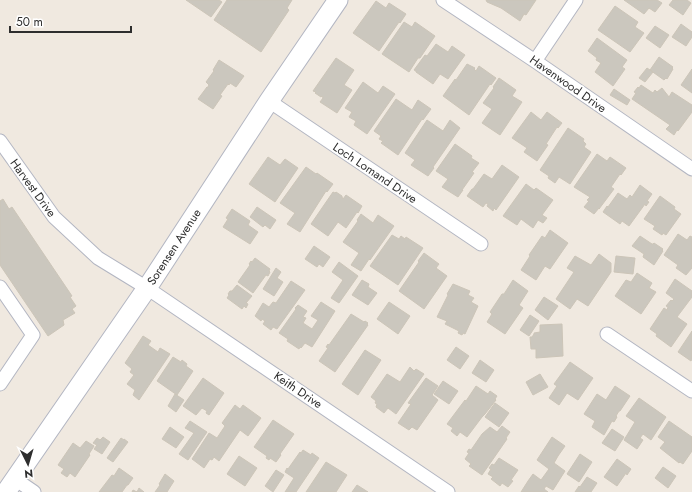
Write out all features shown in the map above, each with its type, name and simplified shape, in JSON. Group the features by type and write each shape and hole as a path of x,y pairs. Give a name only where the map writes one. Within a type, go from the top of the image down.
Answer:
{"street":[{"name":"Sorensen Avenue","path":"11,486 147,288 269,101 338,0"},
{"name":"Havenwood Drive","path":"443,0 535,61 692,170"},
{"path":"535,61 576,0"},
{"name":"Loch Lomand Drive","path":"269,101 481,244"},
{"name":"Harvest Drive","path":"0,141 54,218 98,258 147,288"},
{"path":"0,287 33,335 0,384"},
{"name":"Keith Drive","path":"147,288 448,492"},
{"path":"607,334 692,391"},
{"path":"11,486 34,492"}],"building":[{"path":"186,0 219,0 222,2 211,17"},
{"path":"227,0 292,0 287,8 289,10 261,52 214,20"},
{"path":"486,0 536,0 520,21"},
{"path":"624,0 657,0 662,3 655,12 649,8 644,14"},
{"path":"673,0 687,0 691,3 683,15 669,5"},
{"path":"376,1 386,8 389,3 406,14 379,51 353,33"},
{"path":"615,6 638,22 635,27 644,33 630,52 598,30"},
{"path":"404,22 412,27 415,22 435,36 409,72 382,54"},
{"path":"681,24 692,32 692,37 686,46 672,37"},
{"path":"655,26 669,35 660,48 646,38"},
{"path":"597,38 627,60 622,67 625,69 613,86 595,72 601,63 588,51"},
{"path":"436,44 448,52 452,46 465,55 448,79 440,74 433,84 414,70 425,55 427,56"},
{"path":"659,57 673,67 667,79 666,78 664,80 650,70"},
{"path":"336,58 354,70 344,85 352,90 337,113 320,102 323,98 322,96 321,97 313,91"},
{"path":"219,60 244,76 236,87 230,83 229,85 228,84 220,95 222,96 213,109 198,99 209,85 206,82 214,71 213,70"},
{"path":"467,64 475,68 474,69 476,71 479,66 496,78 491,85 490,84 469,115 443,96"},
{"path":"647,68 653,72 645,82 639,78"},
{"path":"692,69 692,93 681,85"},
{"path":"499,78 516,90 512,96 522,102 500,135 482,123 492,109 483,103"},
{"path":"363,82 378,93 383,86 395,94 367,134 354,125 356,121 349,117 352,112 345,108"},
{"path":"641,85 653,93 655,90 657,92 662,88 669,97 672,92 692,105 692,112 674,135 666,129 670,125 632,99 636,93 634,92"},
{"path":"614,89 630,100 627,105 610,95"},
{"path":"396,99 412,110 418,100 431,109 423,120 422,119 398,155 381,143 383,141 379,139 381,136 374,131"},
{"path":"531,112 541,120 547,112 562,123 558,128 557,127 546,144 548,145 537,161 524,152 527,148 512,138"},
{"path":"427,120 443,131 450,120 460,128 428,176 411,165 415,160 405,153"},
{"path":"568,128 584,139 583,141 586,144 584,147 591,152 570,184 559,177 555,183 548,178 549,176 540,170"},
{"path":"455,144 479,163 472,172 474,173 458,197 442,187 448,179 436,171"},
{"path":"597,154 607,161 610,157 626,168 611,187 614,189 594,214 584,207 589,201 587,200 590,197 574,187"},
{"path":"268,157 280,165 285,159 298,168 275,202 249,184"},
{"path":"502,165 519,177 496,210 494,208 493,211 487,206 488,204 486,203 483,207 467,196 484,174 492,179"},
{"path":"306,167 333,184 327,192 326,191 300,232 287,224 295,213 280,203"},
{"path":"526,184 534,190 536,188 553,200 542,215 547,218 543,223 538,220 533,228 521,219 517,225 503,216"},
{"path":"640,185 652,194 647,201 649,202 646,206 645,204 629,226 622,221 620,224 603,212 618,193 627,199 630,195 632,197"},
{"path":"333,192 336,192 342,196 343,199 346,195 362,206 346,228 338,222 328,236 311,224"},
{"path":"660,196 675,207 674,209 681,214 666,235 663,233 662,235 653,229 655,226 644,219"},
{"path":"3,199 9,209 12,207 72,296 70,297 76,306 72,309 75,313 63,320 64,325 48,336 0,265 0,201"},
{"path":"257,207 276,220 270,229 265,225 263,227 250,217"},
{"path":"232,209 250,221 248,225 258,232 250,244 223,227 228,219 226,218"},
{"path":"361,214 373,223 378,215 394,226 361,271 351,265 359,253 343,242 358,221 357,220"},
{"path":"550,230 568,243 550,269 545,266 536,280 521,270 542,236 545,238"},
{"path":"678,234 687,240 690,236 692,237 692,268 686,275 676,268 678,265 664,255"},
{"path":"392,235 399,239 401,236 405,239 406,237 423,248 398,285 370,266"},
{"path":"640,236 663,249 654,265 643,257 644,254 632,246"},
{"path":"314,246 330,257 323,267 319,264 317,267 305,259"},
{"path":"424,253 439,264 436,268 447,276 424,309 399,291"},
{"path":"599,254 611,263 611,272 588,306 577,299 570,309 556,299 574,272 567,268 575,256 591,265"},
{"path":"616,256 635,258 633,274 614,272"},
{"path":"255,258 270,269 270,272 268,276 266,275 253,293 238,282 250,265 249,264 251,261 252,262"},
{"path":"339,262 358,276 339,303 331,298 343,280 332,272"},
{"path":"276,268 281,272 277,278 283,282 274,296 263,289"},
{"path":"637,273 652,283 649,288 656,292 641,314 615,296 626,280 631,282"},
{"path":"675,279 692,291 692,297 677,317 687,324 671,347 656,336 657,334 650,329 664,308 667,310 668,307 666,306 671,300 672,301 674,299 666,293"},
{"path":"362,280 369,284 368,287 377,293 368,305 352,295"},
{"path":"513,280 528,291 519,305 523,308 505,334 487,322 492,314 490,312"},
{"path":"291,281 305,290 277,329 273,327 271,330 263,324 265,321 262,319 261,321 255,316 263,303 269,307 273,302 276,303"},
{"path":"453,284 470,291 468,295 474,298 471,302 478,306 465,334 463,333 462,335 458,333 459,331 445,324 447,321 437,317"},
{"path":"237,285 252,296 246,303 248,304 246,308 244,306 242,309 227,298 230,291 232,291"},
{"path":"544,297 558,306 548,320 535,310"},
{"path":"321,302 335,311 312,347 305,343 299,349 287,341 288,339 279,333 298,305 307,311 303,317 306,318 303,323 312,329 318,320 311,316"},
{"path":"389,302 410,316 398,334 377,319"},
{"path":"351,314 364,322 365,321 368,325 335,372 319,361 328,348 326,347 328,344 329,345"},
{"path":"530,315 539,321 529,336 520,330"},
{"path":"562,324 563,356 536,358 536,349 531,349 530,337 532,337 534,333 540,332 540,325"},
{"path":"692,331 692,359 691,361 678,352"},
{"path":"143,336 151,341 148,345 158,352 160,348 170,354 139,400 133,395 135,390 127,384 134,375 130,372 132,369 125,363"},
{"path":"456,347 469,356 460,369 447,360"},
{"path":"365,350 381,360 358,395 342,384"},
{"path":"173,357 181,362 182,360 187,364 186,366 193,371 177,395 157,381"},
{"path":"480,360 494,370 486,382 472,373"},
{"path":"570,362 593,378 578,400 567,393 559,405 549,398 557,386 554,384"},
{"path":"410,367 414,371 416,369 424,374 396,414 388,408 384,413 376,407 376,401 371,397 387,374 400,382"},
{"path":"540,374 548,387 533,395 526,382"},
{"path":"203,378 224,393 209,415 206,413 207,411 202,408 196,415 183,406"},
{"path":"426,378 438,386 432,395 438,400 417,430 412,427 409,430 398,423 411,404 408,403"},
{"path":"443,381 458,391 449,404 434,394"},
{"path":"476,386 488,394 490,391 497,396 495,399 496,400 467,437 460,432 457,436 451,431 453,428 447,424"},
{"path":"615,386 630,396 604,435 592,427 595,421 584,414 597,394 606,400"},
{"path":"175,394 184,400 176,412 168,406"},
{"path":"639,398 666,417 651,440 643,434 640,438 643,440 637,449 624,440 635,422 626,416"},
{"path":"495,403 509,413 499,427 485,417"},
{"path":"235,405 240,409 243,405 261,418 248,436 240,430 219,461 214,457 212,460 210,459 204,468 192,459 209,433 217,438 225,426 222,423"},
{"path":"273,420 294,434 276,462 270,458 269,460 266,458 267,456 254,447"},
{"path":"190,421 207,432 188,460 179,454 194,433 185,428"},
{"path":"669,421 692,437 692,451 683,464 680,462 679,463 660,448 665,442 658,437"},
{"path":"502,426 510,432 506,438 507,439 482,475 469,466 471,464 465,459 469,453 467,452 469,449 471,450 482,434 490,427 497,432"},
{"path":"170,427 184,437 176,448 162,439"},
{"path":"612,429 624,437 615,451 602,443"},
{"path":"103,437 110,442 102,454 94,449 97,445 93,443 97,438 100,440"},
{"path":"552,437 565,446 554,463 565,471 553,490 546,486 544,489 548,492 521,492 533,474 541,480 549,469 537,460"},
{"path":"121,438 128,442 113,462 107,458"},
{"path":"86,441 94,446 89,454 90,455 75,477 70,473 67,477 61,473 64,469 58,465 73,443 80,448"},
{"path":"303,450 311,455 312,453 319,458 296,492 285,492 294,478 285,472"},
{"path":"580,454 592,462 579,482 567,474"},
{"path":"239,456 257,468 245,486 227,474"},
{"path":"499,458 518,470 511,480 513,481 508,487 502,483 500,486 491,479 493,477 488,474 491,469 489,468 492,464 494,465"},
{"path":"617,459 631,469 627,475 626,473 617,486 604,477"},
{"path":"326,462 347,475 336,492 306,492"},
{"path":"663,467 676,476 668,488 655,478"},
{"path":"119,468 133,478 128,485 122,492 99,492 112,475 114,476"},
{"path":"276,470 284,475 273,492 265,486"},
{"path":"165,474 174,481 167,492 155,492 160,485 159,484"},
{"path":"587,477 597,483 591,492 575,492 579,486 580,487"},
{"path":"357,485 368,492 352,492"},
{"path":"139,488 144,492 137,492"}]}
